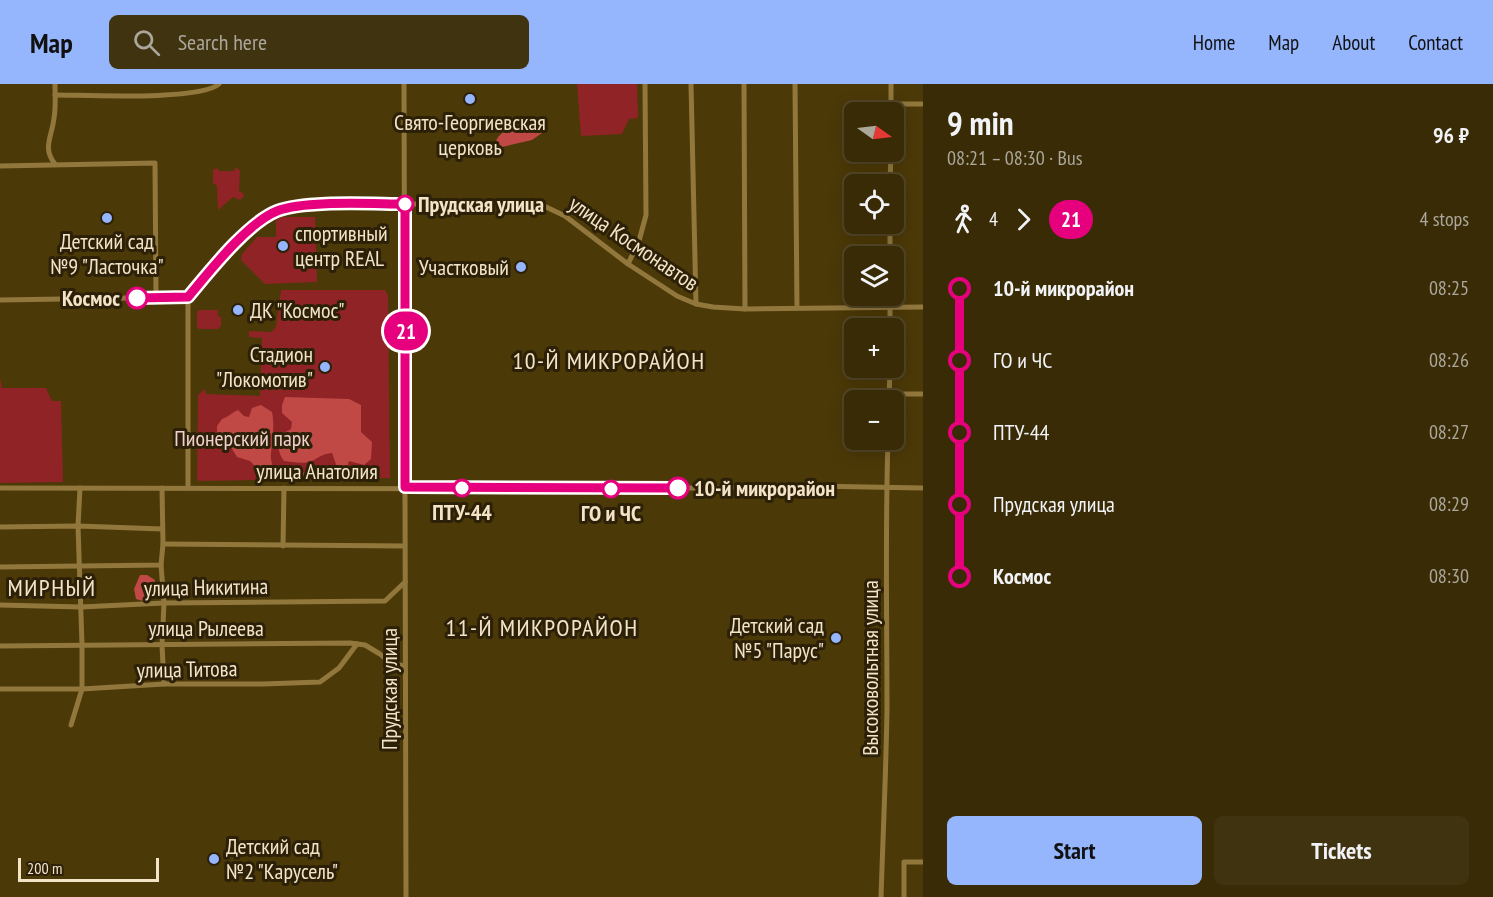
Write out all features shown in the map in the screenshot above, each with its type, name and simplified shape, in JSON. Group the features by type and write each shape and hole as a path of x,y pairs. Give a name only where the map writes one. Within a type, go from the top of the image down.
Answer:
{"street":[{"path":"55,84 54,118 48,156 55,165"},
{"path":"55,94 188,94 215,88 219,84"},
{"name":"Прудская улица","path":"404,84 406,897"},
{"path":"628,264 639,241 646,215 645,84"},
{"path":"692,84 696,304"},
{"path":"744,84 745,309"},
{"path":"795,84 797,308"},
{"path":"891,84 891,102"},
{"path":"904,104 923,104"},
{"path":"0,165 155,163 156,298"},
{"name":"улица Космонавтов","path":"188,297 228,251 259,222 277,211 304,206 537,204 547,206 565,216 628,264 677,296 696,304 745,309 923,307"},
{"path":"0,300 188,297 188,488"},
{"path":"890,307 890,318"},
{"path":"904,396 923,394"},
{"name":"Высоковольтная улица","path":"881,897 884,860 887,711 888,450"},
{"name":"улица Анатолия","path":"0,488 632,489 886,486 923,488"},
{"path":"71,725 82,689 78,526 80,488"},
{"path":"162,488 164,684"},
{"path":"283,546 284,488"},
{"path":"0,527 78,526 162,529"},
{"path":"163,544 405,546"},
{"path":"0,567 161,565"},
{"name":"улица Никитина","path":"0,606 81,607 164,603 385,601 405,582"},
{"name":"улица Рылеева","path":"0,646 357,644 365,645 390,663 405,666"},
{"name":"улица Титова","path":"0,689 320,682 339,668 357,644"},
{"path":"904,897 904,862 923,862"}],"green space":[{"path":"577,84 637,84 638,118 629,119 622,134 581,136"},
{"path":"515,119 527,120 529,124 540,127 542,133 532,140 502,147 496,141 508,124"},
{"path":"236,167 240,171 239,191 244,196 240,200 233,197 218,210 217,186 213,183 213,170 217,168 219,171 234,171"},
{"name":"спортивный центр REAL","path":"283,217 315,217 317,282 265,284 241,260 242,254 257,237 276,237 276,220"},
{"name":"Пионерский парк","path":"281,290 385,290 388,296 390,478 199,481 197,479 198,395 205,389 206,394 260,396 262,338 249,337 249,331 271,332 276,327"},
{"path":"199,310 218,310 221,326 218,329 199,329 197,312"},
{"path":"0,378 2,388 46,388 52,401 61,401 63,482 0,483"},
{"path":"285,397 349,399 361,405 361,432 372,442 371,459 364,465 349,461 347,467 377,472 379,476 344,479 283,475 282,472 288,466 302,472 329,474 337,467 332,453 307,462 284,461 279,452 279,438 291,429 292,422 282,413"},
{"name":"Пионерский парк","path":"261,405 272,412 273,417 272,469 267,473 261,472 250,461 237,457 226,439 217,437 217,426 222,419 238,410 244,416 249,417 252,408"},
{"path":"140,575 147,575 155,580 150,598 143,601 136,599 134,589"}],"bus line":[{"name":"21","path":"137,298 188,297 228,251 259,222 277,211 293,206 405,204 405,487 678,488"}],"place":[{"name":"Свято-Георгиевская церковь","path":"470,99"},
{"name":"Прудская улица","path":"405,204"},
{"name":"Детский сад №9 \"Ласточка\"","path":"107,218"},
{"name":"спортивный центр REAL","path":"283,246"},
{"name":"Участковый","path":"521,267"},
{"name":"Космос","path":"137,298"},
{"name":"ДК \"Космос\"","path":"238,310"},
{"name":"Стадион \"Локомотив\"","path":"325,367"},
{"name":"ПТУ-44","path":"462,488"},
{"name":"10-й микрорайон","path":"678,488"},
{"name":"ГО и ЧС","path":"611,489"},
{"name":"Детский сад №5 \"Парус\"","path":"836,638"},
{"name":"Детский сад №2 \"Карусель\"","path":"214,859"}],"district":[{"name":"10-Й МИКРОРАЙОН","path":"609,361"},
{"name":"МИРНЫЙ","path":"52,588"},
{"name":"11-Й МИКРОРАЙОН","path":"542,628"}]}
